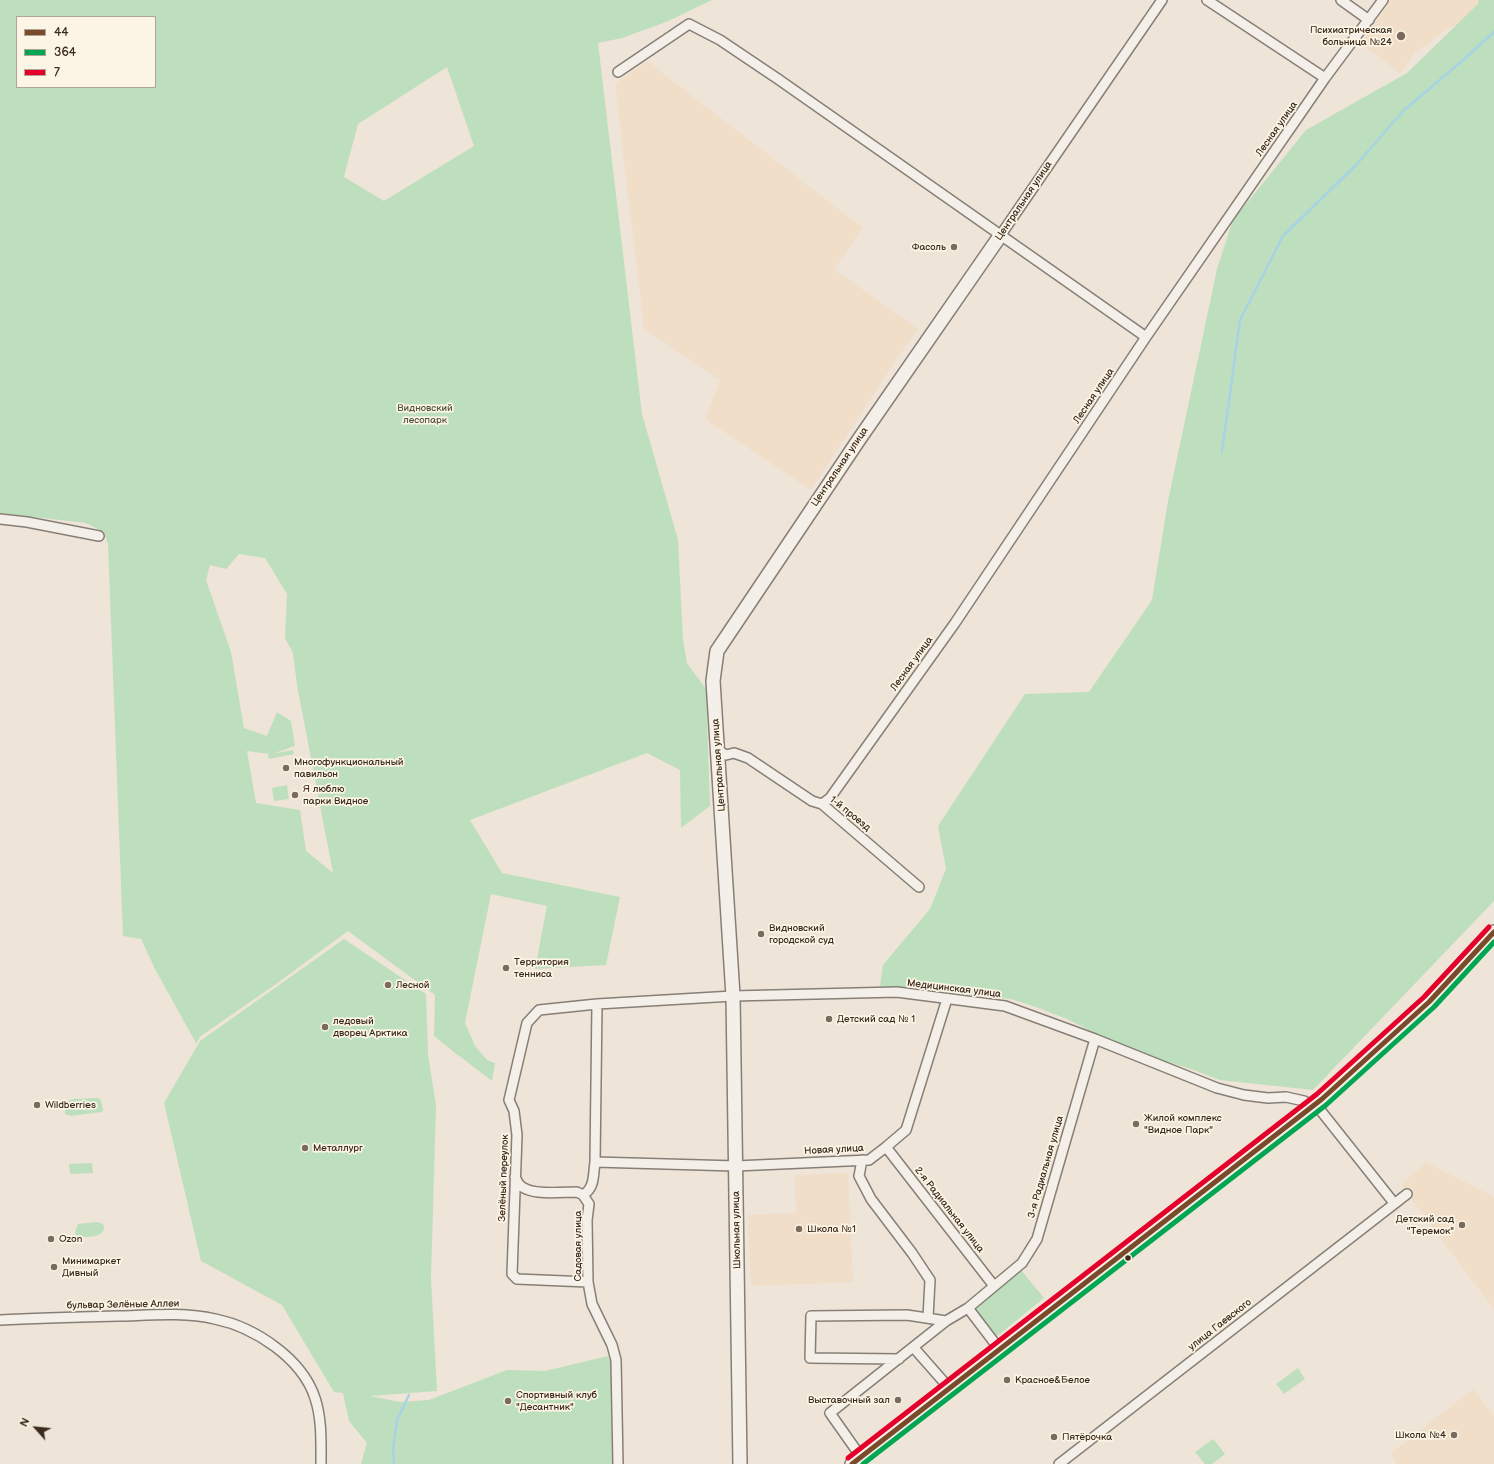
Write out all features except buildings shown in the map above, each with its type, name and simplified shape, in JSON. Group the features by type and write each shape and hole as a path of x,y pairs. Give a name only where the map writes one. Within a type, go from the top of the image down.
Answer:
{"street":[{"name":"Центральная улица","path":"733,996 713,681 717,651 860,438 1162,0"},
{"path":"1207,0 1325,78"},
{"path":"1341,0 1369,20"},
{"name":"Лесная улица","path":"822,804 830,798 959,617 1146,337 1325,78 1383,0"},
{"path":"618,72 689,24 720,40 765,70 1146,337"},
{"path":"0,520 27,522 99,536"},
{"name":"1-й проезд","path":"718,750 726,755 734,753 748,758 812,801 822,804 918,886"},
{"path":"856,1460 950,1389 1314,1106 1429,1002 1494,932"},
{"name":"Медицинская улица","path":"539,1010 597,1004 733,996 897,992 1005,1006 1095,1039 1217,1088 1244,1095 1268,1098 1286,1097 1304,1101 1314,1106"},
{"name":"Школьная улица","path":"733,996 740,1464"},
{"name":"Новая улица","path":"595,1162 736,1166 869,1160 906,1130 947,999"},
{"path":"515,1178 519,1185 526,1190 539,1192 577,1192 583,1195 588,1192 592,1186 595,1162 597,1004"},
{"name":"Зелёный переулок","path":"539,1010 527,1024 510,1100 514,1111 517,1135 512,1274 517,1279 588,1282"},
{"name":"3-я Радиальная улица","path":"856,1460 830,1413 914,1348 946,1321 968,1308 1022,1263 1037,1239 1095,1039"},
{"path":"1314,1106 1321,1111 1394,1203"},
{"name":"2-я Радиальная улица","path":"886,1147 994,1286"},
{"path":"862,1160 859,1176 871,1199 912,1253 930,1280 928,1318"},
{"name":"улица Гаевского","path":"1059,1464 1407,1194"},
{"name":"Садовая улица","path":"583,1195 589,1204 587,1220 588,1282 592,1304 612,1344 616,1360 618,1464"},
{"path":"968,1308 1000,1350"},
{"name":"бульвар Зелёные Аллеи","path":"0,1320 176,1314 214,1318 232,1323 270,1342 290,1359 304,1376 315,1398 322,1433 321,1464"},
{"path":"899,1359 810,1358 811,1316 907,1315 946,1321"},
{"path":"914,1348 950,1389"}],"shaded area":[{"name":"Психиатрическая больница №24","path":"1391,0 1480,0 1470,21 1446,29 1424,47 1415,52 1401,74 1361,43"},
{"path":"647,61 863,228 834,269 918,329 811,490 705,419 720,380 644,329 615,84"},
{"name":"Детский сад \"Теремок\"","path":"1426,1162 1494,1197 1494,1310 1401,1185"},
{"name":"Школа №1","path":"848,1173 853,1282 751,1286 748,1215 796,1213 795,1175"},
{"name":"Школа №4","path":"1473,1389 1494,1416 1494,1464 1394,1464 1397,1462 1390,1454"}],"green space":[{"name":"Видновский лесопарк","path":"0,0 712,0 666,22 622,38 598,43 642,414 678,540 683,640 687,663 706,689 710,806 681,828 680,770 647,753 470,820 502,873 620,897 606,965 535,969 547,906 491,894 465,1023 475,1046 487,1060 495,1063 492,1081 434,1036 435,995 348,931 276,984 201,1036 196,1043 155,969 141,939 123,936 108,544 104,532 86,523 0,513","holes":["447,67 474,146 384,201 344,177 358,124","239,554 265,558 287,594 285,638 293,653 297,685 333,873 306,851 300,810 256,803 247,751 270,754 268,755 269,759 294,754 293,750 272,754 295,746 291,721 277,712 267,736 244,728 231,652 206,580 210,565 226,569"]},
{"path":"1479,0 1494,0 1494,901 1313,1090 1220,1080 1191,1069 1157,1059 1097,1034 1067,1019 1011,999 880,986 883,965 930,909 946,869 938,826 1025,694 1089,692 1152,600 1168,501 1217,269 1233,220 1306,130 1407,73 1478,4"},
{"path":"287,785 289,799 274,801 272,788"},
{"name":"Металлург","path":"344,939 426,994 428,1055 436,1105 431,1278 437,1391 370,1396 400,1402 429,1400 507,1370 545,1371 608,1356 612,1365 613,1464 361,1464 367,1443 349,1421 343,1393 334,1392 282,1305 201,1261 164,1103 200,1041"},
{"path":"98,1098 101,1100 102,1112 70,1116 65,1114 65,1106 67,1101 73,1099"},
{"path":"92,1163 93,1173 70,1174 69,1164"},
{"path":"98,1222 104,1226 101,1234 89,1237 76,1236 75,1232 78,1224"},
{"path":"1021,1270 1044,1298 996,1337 973,1309"},
{"path":"1298,1368 1305,1379 1284,1394 1276,1384"},
{"path":"1213,1439 1225,1454 1212,1464 1205,1464 1195,1452"}],"waterway":[{"path":"1222,452 1240,320 1283,236 1356,165 1403,111 1494,32"},
{"path":"394,1464 393,1448 397,1420 409,1395"}],"transit line":[{"name":"7","path":"848,1458 1317,1094 1424,997 1489,927"},
{"name":"44","path":"852,1464 1322,1099 1429,1002 1494,932"},
{"name":"364","path":"863,1464 1326,1105 1434,1007 1494,942"}],"place":[{"name":"Психиатрическая больница №24","path":"1401,36"},
{"name":"Фасоль","path":"954,247"},
{"name":"Многофункциональный павильон","path":"286,768"},
{"name":"Я люблю парки Видное","path":"295,795"},
{"name":"Видновский городской суд","path":"761,934"},
{"name":"Территория тенниса","path":"506,968"},
{"name":"Лесной","path":"388,985"},
{"name":"Детский сад № 1","path":"829,1019"},
{"name":"ледовый дворец Арктика","path":"325,1027"},
{"name":"Wildberries","path":"37,1105"},
{"name":"Жилой комплекс \"Видное Парк\"","path":"1136,1124"},
{"name":"Металлург","path":"305,1148"},
{"name":"Детский сад \"Теремок\"","path":"1462,1225"},
{"name":"Школа №1","path":"799,1229"},
{"name":"Ozon","path":"51,1239"},
{"name":"Минимаркет Дивный","path":"54,1267"},
{"name":"Красное&Белое","path":"1007,1380"},
{"name":"Выставочный зал","path":"898,1400"},
{"name":"Спортивный клуб \"Десантник\"","path":"508,1401"},
{"name":"Школа №4","path":"1454,1435"},
{"name":"Пятёрочка","path":"1054,1437"}]}
